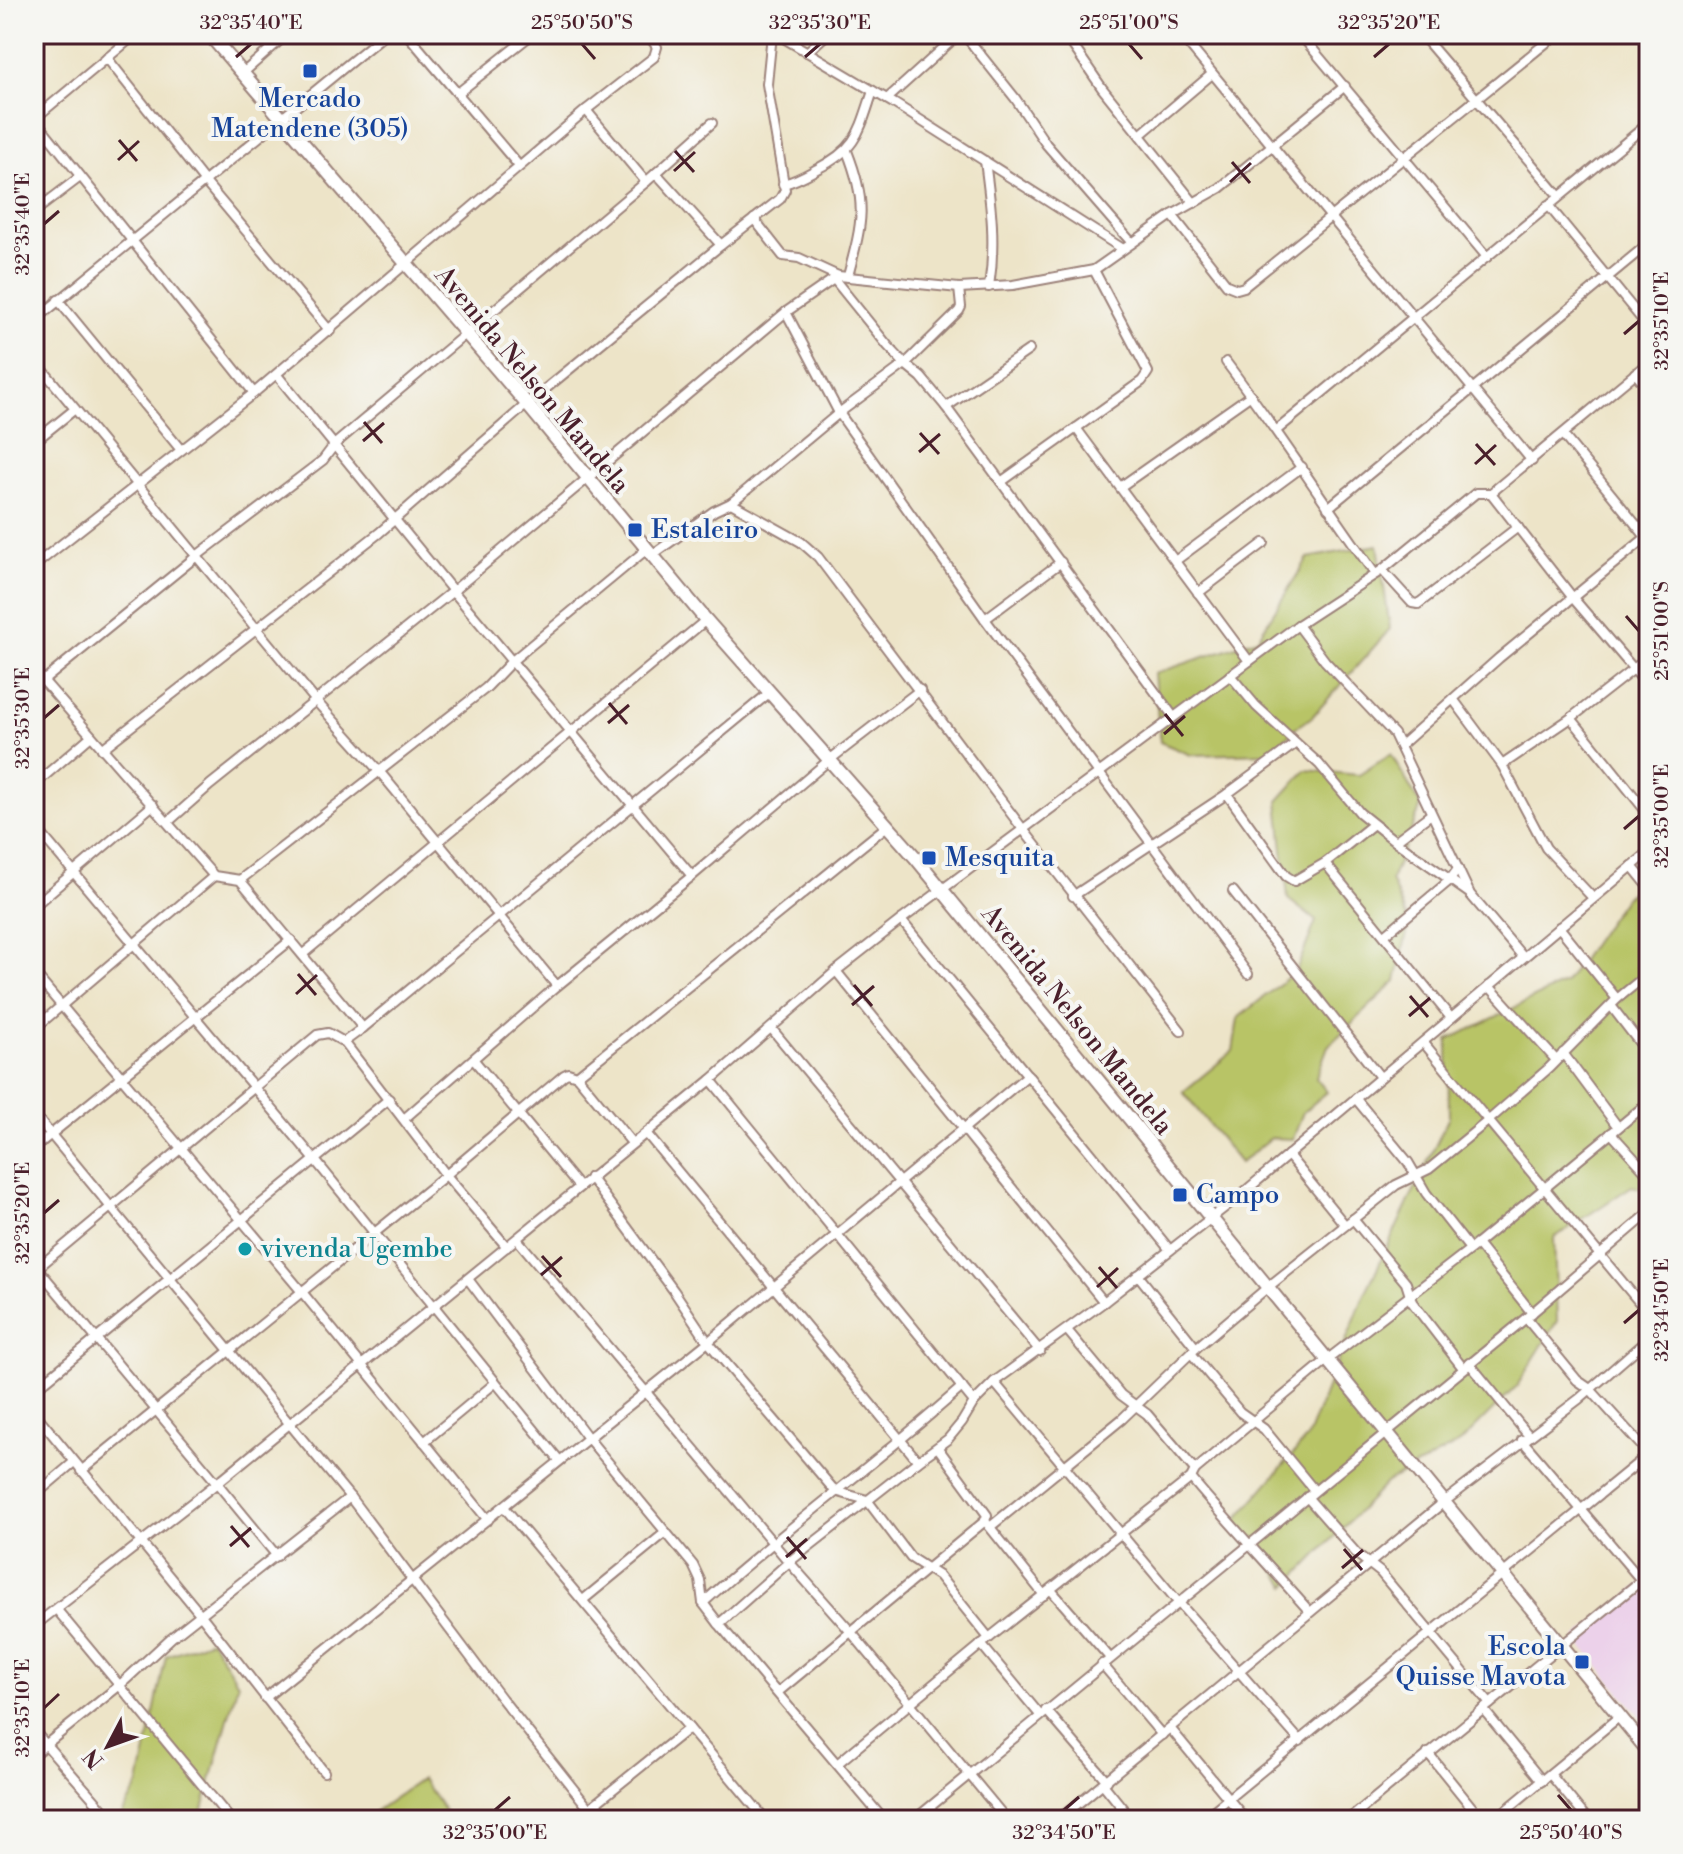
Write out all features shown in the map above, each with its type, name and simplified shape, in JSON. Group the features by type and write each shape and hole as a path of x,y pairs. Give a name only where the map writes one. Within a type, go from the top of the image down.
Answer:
{"street":[{"path":"136,34 34,118 254,393"},
{"name":"Avenida Nelson Mandela","path":"209,34 527,404 706,620 941,889 1649,1752"},
{"path":"219,45 232,34"},
{"path":"243,73 287,34"},
{"path":"34,321 385,34"},
{"path":"407,34 519,166"},
{"path":"458,93 532,34"},
{"path":"34,566 277,375 519,166 654,57 657,47 648,34"},
{"path":"102,749 395,519 527,404 784,195 767,84 774,34 887,99 1123,249"},
{"path":"807,52 827,34"},
{"path":"887,99 961,34 1015,98 1055,156 1132,243"},
{"path":"1065,34 1102,88 1194,203"},
{"path":"1180,34 1532,461"},
{"path":"1300,34 1487,257"},
{"path":"1421,34 1559,196"},
{"path":"1172,215 1227,285 1237,289 1254,280 1330,215 1406,158 1557,34"},
{"path":"107,58 205,182 330,331"},
{"path":"1140,135 1212,74"},
{"path":"168,822 453,591 786,312 836,278 848,276 959,288 989,287 1094,270 1172,215 1220,188 1345,86"},
{"path":"783,184 795,181 847,151 858,133 873,91"},
{"path":"586,110 646,182"},
{"path":"43,681 198,555 323,460 335,444 712,123"},
{"path":"1277,430 1649,123"},
{"path":"847,151 857,176 862,207 848,276"},
{"path":"985,161 994,228 989,287"},
{"path":"656,173 721,245"},
{"path":"34,212 80,177"},
{"path":"1548,205 1649,328"},
{"path":"754,219 783,256 799,258 836,278 905,364 921,377 1173,716"},
{"path":"1328,508 1649,243"},
{"path":"1001,482 1142,381 1148,372 1094,270"},
{"path":"240,880 486,688 512,661 650,552 731,503 839,413 905,364 959,311 959,288"},
{"path":"58,300 181,450"},
{"path":"786,312 839,413 985,619 1248,974"},
{"path":"946,407 1029,350"},
{"path":"34,359 316,701 379,771 557,986"},
{"path":"1226,362 1277,430 1328,508 1378,572 1412,603 1418,604 1518,527"},
{"path":"1491,493 1649,362"},
{"path":"1635,373 1649,390"},
{"path":"277,375 692,876"},
{"path":"1120,487 1251,395"},
{"path":"34,442 75,409"},
{"path":"1076,428 1249,661"},
{"path":"1400,746 1648,536 1563,435"},
{"path":"1175,561 1302,467"},
{"path":"34,1626 290,1425 711,1080 836,971 1173,716 1298,625 1378,572 1476,493 1491,493 1573,598 1649,687"},
{"path":"731,503 801,542 818,557 1073,896 1181,1031"},
{"path":"1198,593 1264,543"},
{"path":"985,619 1061,562"},
{"path":"303,954 706,620"},
{"path":"1298,625 1325,661 1382,718 1400,746 1469,893 1523,957"},
{"path":"1502,765 1571,718 1649,657"},
{"path":"34,670 214,876 240,880 363,1028"},
{"path":"1230,675 1256,706 1319,764 1372,825 1469,893"},
{"path":"404,1119 557,986 828,761 920,690"},
{"path":"344,1042 769,693"},
{"path":"1453,699 1502,765 1541,841 1593,898"},
{"path":"1571,718 1649,815"},
{"path":"34,785 91,736"},
{"path":"1073,896 1227,794 1296,743"},
{"path":"1227,794 1290,880 1299,880 1325,863 1372,825"},
{"path":"34,906 153,805"},
{"path":"1395,841 1431,814"},
{"path":"34,825 315,1160 559,1460"},
{"path":"577,1076 887,826"},
{"path":"719,1624 789,1562 938,1448 957,1430 974,1402 994,1382 1040,1351 1211,1218 1649,852"},
{"path":"1325,863 1386,934 1451,1018"},
{"path":"1632,866 1649,887"},
{"path":"1386,934 1449,881 1458,869"},
{"path":"34,1029 214,876"},
{"path":"1233,891 1380,1077"},
{"path":"901,920 1170,1250"},
{"path":"1559,927 1649,1055"},
{"path":"34,1148 291,940"},
{"path":"836,971 1104,1302"},
{"path":"34,973 302,1292 488,1520"},
{"path":"778,1692 926,1569 1064,1467 1137,1406 1193,1351 1268,1287 1396,1185 1429,1169 1489,1120 1649,973"},
{"path":"1489,986 1560,1056 1649,1175"},
{"path":"771,1028 1040,1351"},
{"path":"277,1556 35,1268 317,1035 328,1033 344,1042 446,1175 507,1247"},
{"path":"1423,1042 1649,1314"},
{"path":"474,1060 579,1187"},
{"path":"81,1471 230,1353 564,1075 577,1076 632,1143"},
{"path":"265,1698 708,1342 1028,1075"},
{"path":"711,1080 974,1402"},
{"path":"34,1390 389,1099"},
{"path":"1202,1820 1649,1454 1590,1389 1577,1380 1474,1246 1426,1193 1408,1162 1356,1099"},
{"path":"837,1764 985,1641 1122,1535 1328,1359 1474,1246 1649,1102"},
{"path":"34,1114 350,1497 502,1699 598,1820"},
{"path":"646,1133 918,1461"},
{"path":"1288,1155 1406,1283 1412,1302 1641,1580"},
{"path":"590,1177 708,1342 835,1491 867,1500 911,1558 939,1576 985,1641 1105,1783 1132,1820"},
{"path":"914,1820 1529,1316 1649,1213"},
{"path":"517,1239 1007,1820"},
{"path":"1138,1275 1240,1412 1264,1429 1357,1554 1370,1563 1432,1634 1542,1781"},
{"path":"468,1279 588,1438 693,1565 700,1580 703,1603 719,1624 884,1820"},
{"path":"1067,1330 1117,1390 1137,1406 1238,1534 1310,1612"},
{"path":"1058,1820 1444,1502 1648,1341"},
{"path":"994,1382 1178,1602 1300,1741"},
{"path":"424,1442 495,1383"},
{"path":"703,1603 772,1542 902,1440 962,1387"},
{"path":"34,1412 201,1615 324,1772"},
{"path":"938,1448 987,1515 988,1524 1106,1661 1162,1735"},
{"path":"34,1496 74,1462"},
{"path":"34,1754 120,1685 172,1637 350,1497"},
{"path":"504,1507 766,1820"},
{"path":"583,1600 666,1532"},
{"path":"1353,1818 1428,1753 1649,1574"},
{"path":"57,1610 231,1820"},
{"path":"1494,1820 1620,1716"},
{"path":"575,1820 689,1728"},
{"path":"1170,1728 1246,1820"},
{"path":"34,1731 112,1820"},
{"path":"1428,1753 1482,1820"},
{"path":"1550,1774 1588,1820"},
{"path":"1638,1820 1649,1811"}],"shaded area":[{"path":"1649,1578 1649,1727 1575,1638"}],"green space":[{"path":"1378,545 1390,629 1312,717 1269,753 1191,755 1160,742 1154,674 1257,639 1308,558"},
{"path":"1391,754 1421,806 1391,880 1409,924 1396,981 1328,1046 1316,1078 1327,1092 1303,1112 1293,1139 1271,1138 1240,1163 1183,1092 1233,1051 1238,1018 1296,971 1316,921 1288,899 1278,801 1306,770 1359,775"},
{"path":"1649,881 1649,1191 1632,1186 1554,1238 1557,1321 1517,1386 1460,1443 1387,1482 1287,1586 1236,1520 1307,1438 1364,1296 1449,1117 1448,1040 1565,983 1625,897"},
{"path":"211,1640 238,1683 200,1820 119,1820 139,1784 166,1656"},
{"path":"422,1779 451,1820 378,1820 373,1813"}],"place":[{"name":"Mercado Matendene (305)","path":"310,71"},
{"name":"Estaleiro","path":"635,530"},
{"name":"Mesquita","path":"929,858"},
{"name":"Campo","path":"1180,1195"},
{"name":"vivenda Ugembe","path":"245,1249"},
{"name":"Escola Quisse Mavota","path":"1582,1662"}]}
